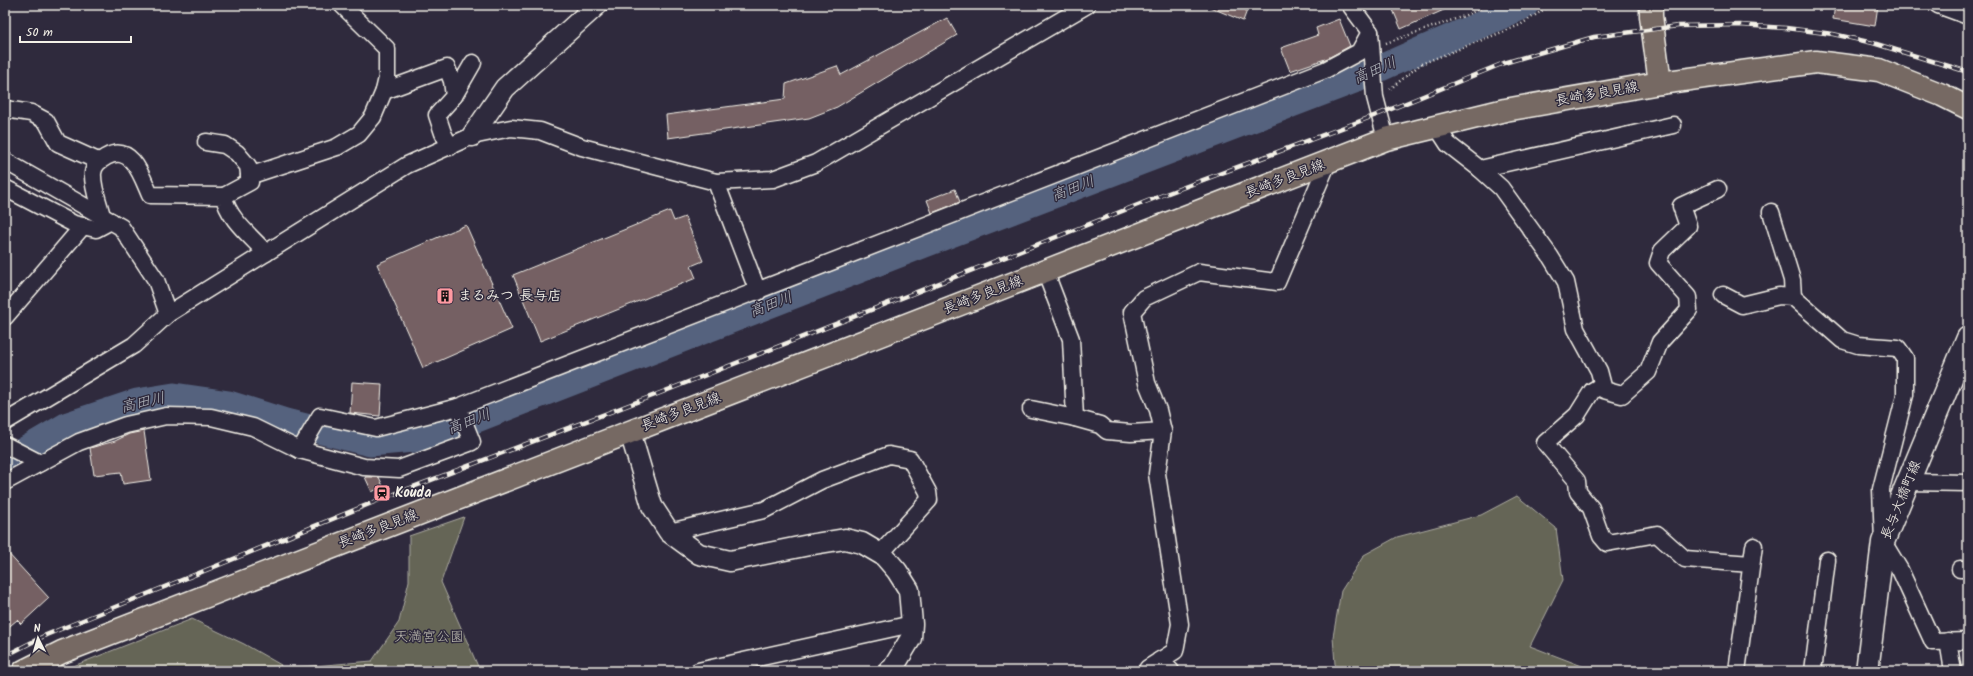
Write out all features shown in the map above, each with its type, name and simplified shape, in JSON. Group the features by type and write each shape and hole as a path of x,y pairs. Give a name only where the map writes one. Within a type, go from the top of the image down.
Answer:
{"main road":[{"path":"1651,5 1650,16 1660,83"},
{"name":"長崎多良見線","path":"24,671 62,652 1386,139 1505,110 1660,83 1816,62 1879,70 1942,95 1968,108"},
{"name":"長与大橋町線","path":"1867,671 1883,542 1968,340"}],"street":[{"path":"249,176 336,147 359,134 373,117 384,91 387,78 387,49 342,5"},
{"path":"472,136 505,88 597,5"},
{"path":"5,422 134,345 168,314 407,165 472,136 511,128 540,131 582,146 716,182 773,179 816,163 1087,5"},
{"path":"1350,5 1370,39 1375,94 1386,139"},
{"path":"1938,5 1968,16"},
{"path":"300,450 320,416 376,428 458,407 758,292 1325,70 1358,52 1370,39"},
{"path":"450,147 443,133 437,115 454,96 473,63"},
{"path":"384,91 447,68 452,81 454,96"},
{"path":"5,109 31,113 46,121 58,143 98,161"},
{"path":"1480,169 1673,125"},
{"path":"1437,127 1448,144 1480,169 1501,188 1550,256 1566,282 1576,329 1599,371 1604,390 1622,395 1648,372 1660,342 1689,310 1688,297 1658,263 1662,251 1688,226 1681,206 1718,189"},
{"path":"106,219 93,172 98,161 110,155 119,154 131,158 138,168 150,195 224,196 250,182 248,166 237,153 225,145 206,142"},
{"path":"5,161 121,227 156,280 168,314"},
{"path":"1146,671 1165,666 1175,651 1180,624 1157,474 1163,431 1158,410 1148,383 1132,312 1144,298 1199,272 1277,282 1328,162"},
{"path":"716,182 758,292"},
{"path":"5,188 74,224 96,229 106,219"},
{"path":"224,196 225,205 266,253"},
{"path":"1771,212 1792,280 1793,297"},
{"path":"5,317 83,226"},
{"path":"1046,271 1071,339 1075,418"},
{"path":"1724,295 1742,305 1779,296 1793,297 1842,340 1858,344 1898,348 1905,358 1905,396 1881,489 1883,542 1900,570 1933,642 1968,641"},
{"path":"1602,385 1592,391 1577,416 1545,443 1577,481 1578,492 1591,508 1601,536 1607,543 1657,534 1686,559 1751,564"},
{"path":"5,482 79,442 126,425 166,416 211,417 253,427 300,450 364,467 399,468 472,442 458,407"},
{"path":"1031,409 1075,418 1100,426 1107,431 1131,433 1163,431"},
{"path":"630,432 652,506 669,532 699,554 730,561 845,539 862,543 880,554 897,571 909,590 912,624 911,638 893,668 889,671"},
{"path":"5,445 40,463"},
{"path":"669,532 764,510 822,480 889,455 910,460 928,492 929,500 880,554"},
{"path":"1908,482 1968,483"},
{"path":"1736,671 1754,546"},
{"path":"1813,671 1827,560"},
{"path":"698,671 912,624"},
{"path":"1948,641 1953,671"}],"path":[{"path":"1370,39 1395,41 1488,5"},
{"path":"1375,94 1387,91 1421,64 1520,25 1551,5"}],"green space":[{"path":"1517,496 1556,528 1563,580 1530,646 1595,671 1340,671 1335,664 1333,637 1341,591 1364,555 1397,537 1481,515"},
{"name":"天満宮公園","path":"464,517 441,582 480,671 289,671 290,668 372,661 399,622 409,581 409,536"},
{"path":"192,619 244,644 281,665 279,671 66,671 71,667"}],"building":[{"path":"1205,5 1249,5 1243,21"},
{"path":"1391,5 1455,5 1401,29"},
{"path":"1835,5 1878,5 1875,26 1833,19"},
{"path":"947,18 957,35 837,107 809,118 668,138 666,115 785,99 786,84 837,66 841,75"},
{"path":"1339,19 1350,46 1328,58 1290,71 1281,48 1318,35 1316,28"},
{"path":"955,189 960,202 932,213 927,200"},
{"path":"670,211 674,221 685,217 703,261 691,266 696,278 540,341 513,275"},
{"name":"まるみつ 長与店","path":"466,225 512,329 423,368 377,264"},
{"path":"352,382 382,384 380,416 350,413"},
{"path":"144,431 151,480 123,484 121,472 94,475 90,448 115,441 129,434"},
{"path":"365,477 379,477 383,486 372,492"},
{"path":"5,550 49,598 21,624 17,620 5,630"}],"waterway":[{"name":"高田川","path":"5,462 68,425 137,402 174,396 229,404 286,422 370,443 413,439 441,433 943,237 1357,79 1525,5"}],"railway":[{"path":"5,656 46,635 384,498 655,395 1163,195 1379,114 1504,63 1594,37 1678,26 1740,25 1786,28 1833,34 1873,43 1968,72"}],"place":[{"name":"まるみつ 長与店","path":"445,296"},
{"name":"Kouda","path":"382,493"}]}
